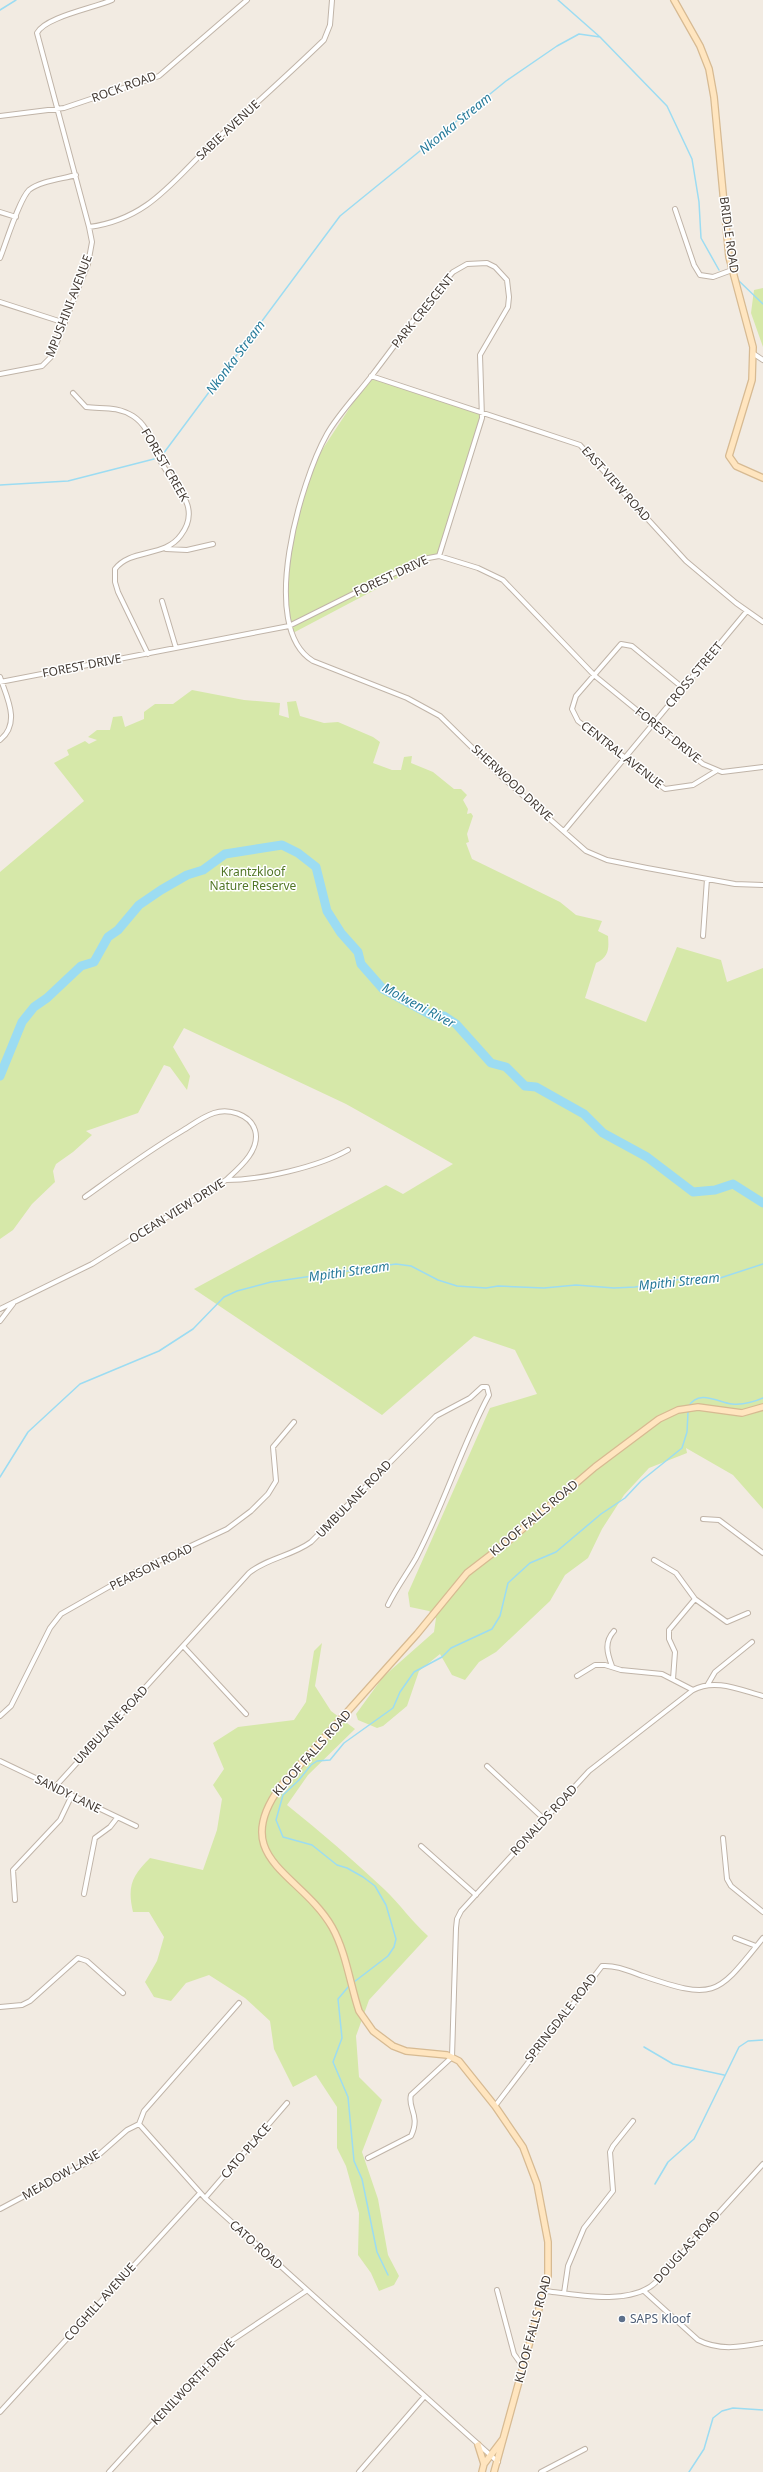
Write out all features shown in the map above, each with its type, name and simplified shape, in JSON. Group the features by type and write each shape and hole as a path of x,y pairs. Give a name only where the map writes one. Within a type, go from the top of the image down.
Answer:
{"main road":[{"name":"BRIDLE ROAD","path":"674,0 704,54 712,83 732,270 754,354 752,380 729,454 736,466 763,478"},
{"name":"KLOOF FALLS ROAD","path":"494,2472 546,2291 549,2261 537,2184 524,2147 466,2069 452,2057 406,2051 383,2040 363,2017 352,1989 332,1927 264,1849 262,1834 264,1816 270,1800 280,1787 417,1634 467,1573 506,1543 594,1467 659,1419 678,1410 698,1407 742,1413 763,1407"},
{"name":"KLOOF FALLS ROAD","path":"482,2469 504,2437"},
{"path":"478,2445 482,2469"}],"street":[{"name":"MPUSHINI AVENUE","path":"0,374 35,368 46,363 52,357 90,257 92,242 76,175 36,37 38,31 69,14 112,0"},
{"name":"ROCK ROAD","path":"0,116 57,110 159,76 247,0"},
{"name":"SABIE AVENUE","path":"89,227 113,222 136,212 176,181 204,150 324,40 330,25 332,0"},
{"path":"0,258 16,217 30,190 41,184 76,175"},
{"path":"675,209 700,275 713,277 732,270"},
{"path":"0,212 16,217"},
{"name":"PARK CRESCENT","path":"289,626 285,582 303,492 327,434 454,272 467,264 487,263 495,267 507,280 509,297 508,307 480,355 483,413 439,556"},
{"path":"0,302 65,323"},
{"path":"754,354 763,360"},
{"name":"EAST VIEW ROAD","path":"371,376 580,445 686,560 747,611 763,622"},
{"name":"FOREST CREEK","path":"73,393 86,407 115,408 134,417 153,441 160,461 182,490 188,507 188,517 183,534 172,546 126,560 119,564 114,574 118,592 148,654"},
{"path":"166,548 187,550 213,544"},
{"name":"FOREST DRIVE","path":"1,682 289,626 423,558 439,556 478,568 503,580 595,676 703,764 716,771"},
{"path":"162,601 176,648"},
{"name":"CROSS STREET","path":"564,831 747,611"},
{"name":"SHERWOOD DRIVE","path":"289,626 299,648 308,659 407,698 440,716 502,777 586,851 607,860 707,879 745,885 763,885"},
{"name":"CENTRAL AVENUE","path":"683,688 626,644 616,648 595,676 576,696 572,709 578,721 665,789 693,785 716,771"},
{"path":"0,677 12,722 7,733 0,740"},
{"path":"716,771 722,772 763,767"},
{"path":"703,936 707,879"},
{"name":"OCEAN VIEW DRIVE","path":"0,1309 13,1304 92,1264 226,1180 244,1163 257,1138 250,1122 244,1116 224,1110 202,1119 163,1142 85,1197"},
{"path":"226,1180 241,1180 321,1162 348,1150"},
{"path":"0,1321 13,1304"},
{"name":"UMBULANE ROAD","path":"55,1787 249,1573 260,1565 296,1551 312,1542 436,1416 470,1398 482,1387 487,1387 490,1395 478,1416 439,1509 416,1558 388,1605"},
{"name":"PEARSON ROAD","path":"0,1716 11,1706 50,1628 62,1614 135,1572 227,1529 251,1511 273,1486 276,1473 273,1447 294,1422"},
{"path":"703,1519 718,1520 763,1553"},
{"path":"654,1560 676,1573 695,1598 727,1622 748,1613"},
{"path":"674,1679 675,1652 669,1639 669,1630 695,1598"},
{"path":"612,1666 607,1642 614,1631"},
{"path":"708,1684 715,1672 752,1642"},
{"path":"183,1646 246,1714"},
{"path":"577,1676 595,1664 612,1666 621,1670 657,1673 674,1679 693,1690"},
{"name":"RONALDS ROAD","path":"452,2057 457,1919 476,1894 590,1771 693,1690 708,1684 719,1684 763,1696"},
{"name":"SANDY LANE","path":"0,1761 136,1826"},
{"path":"486,1766 544,1819"},
{"path":"15,1900 13,1870 60,1820 72,1795"},
{"path":"84,1894 95,1838 110,1827 118,1818"},
{"path":"723,1838 727,1879 731,1886 763,1912"},
{"path":"421,1846 476,1894"},
{"path":"735,1938 756,1946"},
{"name":"SPRINGDALE ROAD","path":"495,2106 602,1966 614,1966 686,1990 704,1990 725,1983 763,1938"},
{"path":"0,2007 22,2005 30,2001 78,1958 87,1960 123,1993"},
{"path":"139,2124 144,2111 239,2003"},
{"path":"368,2158 411,2136 416,2118 410,2101 411,2095 452,2057"},
{"name":"CATO PLACE","path":"205,2198 287,2103"},
{"path":"564,2293 568,2266 584,2228 613,2191 610,2158 613,2146 633,2121"},
{"name":"CATO ROAD","path":"139,2124 205,2198 306,2291 498,2462"},
{"name":"MEADOW LANE","path":"0,2209 94,2159 127,2130 139,2124"},
{"name":"DOUGLAS ROAD","path":"546,2291 597,2296 634,2294 644,2291 666,2271 763,2164"},
{"name":"COGHILL AVENUE","path":"0,2412 200,2193"},
{"path":"497,2290 514,2354 524,2368"},
{"name":"KENILWORTH DRIVE","path":"109,2472 226,2345 306,2291"},
{"path":"644,2291 698,2340 709,2346 742,2347 763,2344"},
{"path":"359,2472 424,2397"},
{"path":"541,2472 585,2449"}],"green space":[{"path":"763,288 763,347 751,313 754,290"},
{"path":"370,377 481,413 439,556 293,633 284,589 302,497 318,456"},
{"name":"Krantzkloof Nature Reserve","path":"192,690 244,700 280,703 279,715 289,718 287,702 296,701 300,716 324,723 338,722 373,737 380,742 373,763 392,770 401,770 404,757 412,756 411,763 433,772 454,789 461,789 467,795 463,800 468,809 467,814 471,813 473,816 467,834 469,842 466,843 472,859 560,902 576,915 602,921 598,931 608,936 608,949 604,958 596,963 585,998 646,1022 677,947 721,960 727,982 763,968 763,1509 733,1475 686,1448 687,1453 649,1468 624,1495 602,1529 588,1558 565,1575 550,1601 496,1652 479,1662 465,1680 452,1675 440,1654 419,1671 407,1706 383,1726 377,1728 358,1720 356,1714 383,1677 434,1632 436,1618 429,1611 410,1607 408,1593 490,1408 537,1394 515,1350 474,1336 382,1415 194,1289 386,1185 403,1194 453,1164 346,1104 184,1028 173,1047 190,1076 187,1090 170,1067 164,1065 138,1113 86,1131 92,1135 73,1152 56,1164 53,1171 55,1182 32,1204 13,1230 0,1239 0,872 84,801 54,763 69,755 67,750 85,741 89,744 97,740 88,737 97,730 110,730 113,717 122,716 125,727 144,719 144,712 155,704 173,704"},
{"path":"322,1643 315,1686 331,1711 355,1729 308,1775 287,1805 337,1846 384,1889 428,1936 369,2000 356,2036 359,2077 382,2100 362,2152 378,2199 388,2255 399,2276 394,2285 379,2291 371,2273 358,2255 359,2213 346,2166 337,2148 337,2107 316,2075 293,2087 274,2049 270,2021 245,1998 209,1975 186,1983 171,2001 154,1997 145,1982 157,1961 164,1937 149,1912 133,1912 131,1903 132,1882 139,1870 150,1858 203,1870 217,1830 222,1799 213,1785 224,1769 213,1743 238,1727 294,1720 306,1702 314,1651"}],"waterway":[{"path":"0,10 16,0"},
{"path":"558,0 600,37"},
{"name":"Nkonka Stream","path":"163,454 340,216 506,81 557,46 579,34 600,37 667,106 692,159 699,202 701,238 719,270"},
{"name":"Nkonka Stream","path":"739,281 763,304"},
{"name":"Nkonka Stream","path":"0,485 68,481 154,459"},
{"name":"Molweni River","path":"0,1076 22,1022 34,1007 47,998 81,966 94,962 108,937 118,930 139,905 187,875 203,870 225,854 282,845 298,853 316,867 327,911 341,933 358,952 361,964 383,989 433,1016 444,1016 456,1024 491,1063 506,1067 525,1086 536,1087 584,1114 603,1133 647,1157 693,1192 715,1190 733,1184 763,1203"},
{"name":"Mpithi Stream","path":"0,1477 28,1432 80,1384 159,1351 193,1329 224,1297 237,1291 271,1282 396,1264 411,1266 438,1280 457,1286 486,1288 498,1286 544,1288 576,1285 614,1288 635,1287 681,1279 717,1279 763,1264"},
{"path":"688,1407 693,1401 703,1397 736,1404 748,1403 763,1398"},
{"path":"354,1982 388,1956 394,1947 396,1939 386,1905 375,1886 363,1877 347,1868 337,1865 312,1845 283,1837 276,1820 283,1795 299,1780 311,1765 317,1761 330,1760 344,1743 393,1708 400,1692 414,1672 442,1657 451,1648 492,1629 500,1616 508,1583 530,1563 556,1552 601,1514 625,1498 641,1481 682,1448 687,1432 688,1412"},
{"path":"349,1986 338,1999 342,2038 333,2062 348,2097 354,2161 362,2179 377,2252 388,2275"},
{"path":"655,2184 668,2162 694,2139 739,2047 748,2041 763,2040"},
{"path":"644,2047 673,2064 724,2075"},
{"path":"689,2472 704,2449 713,2418 722,2411 733,2408 763,2410"}],"place":[{"name":"SAPS Kloof","path":"622,2319"}]}
